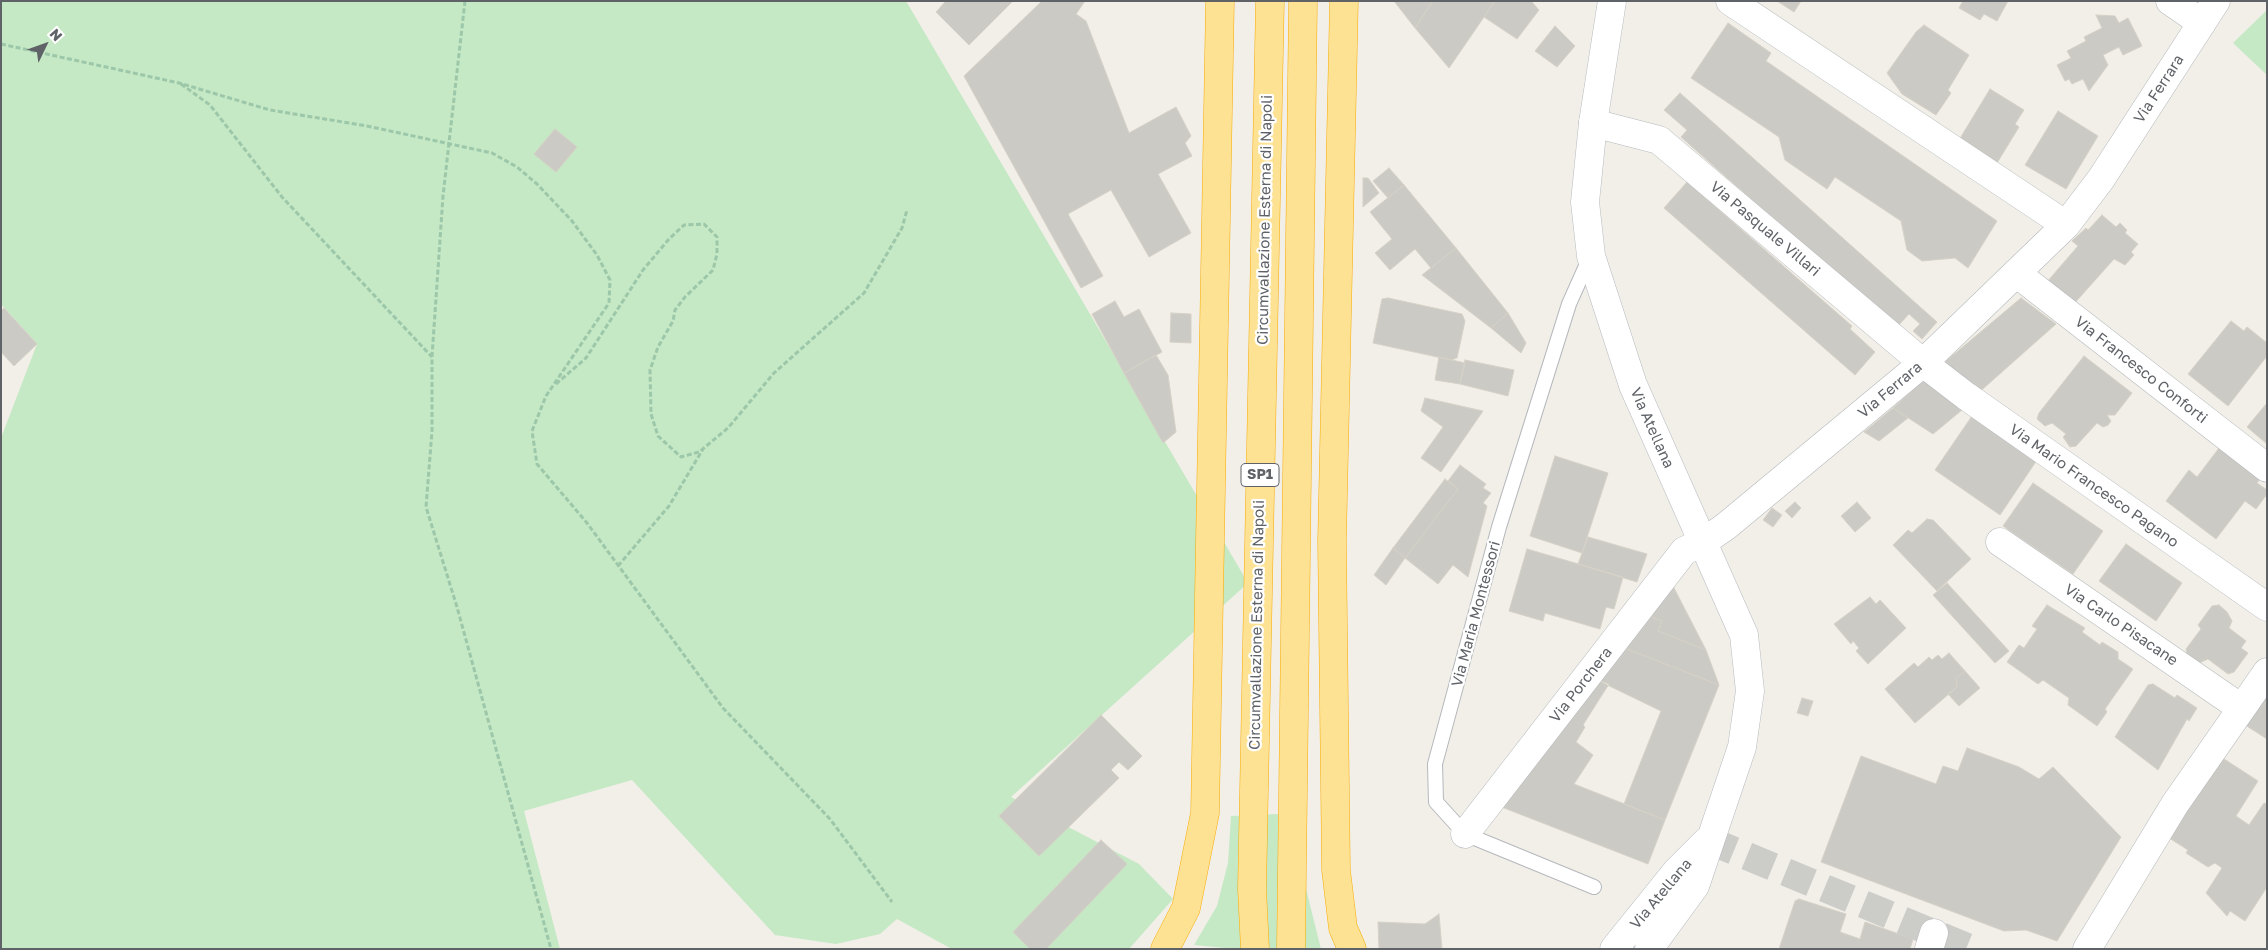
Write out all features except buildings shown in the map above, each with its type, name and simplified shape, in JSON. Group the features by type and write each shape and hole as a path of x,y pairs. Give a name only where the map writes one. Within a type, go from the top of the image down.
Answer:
{"highway":[{"path":"1165,949 1186,908 1205,813 1220,1"},
{"name":"Circumvallazione Esterna di Napoli","path":"1255,949 1252,889 1270,1"},
{"name":"SP1","path":"1291,949 1303,1"},
{"path":"1344,1 1332,542 1336,870 1343,928 1352,949"}],"street":[{"name":"Via Atellana","path":"1612,1 1593,123 1585,202 1591,256 1633,385 1744,635 1750,691 1742,747 1708,840 1695,886 1649,949"},
{"path":"1730,1 2066,225"},
{"path":"2170,1 2209,12"},
{"name":"Via Ferrara","path":"1703,542 1731,522 1923,363 2066,225 2101,179 2209,12"},
{"name":"Via Pasquale Villari","path":"1593,123 1660,140 1923,363"},
{"name":"Via Francesco Conforti","path":"2016,273 2267,468"},
{"name":"Via Mario Francesco Pagano","path":"1923,363 1966,396 2267,607"},
{"name":"Via Porchera","path":"1465,834 1684,551 1703,542"},
{"name":"Via Carlo Pisacane","path":"2000,542 2241,708"},
{"path":"2087,949 2175,804 2267,672"},
{"name":"Via Atellana","path":"1614,949 1676,872 1708,840"}],"lane":[{"name":"Via Maria Montessori","path":"1591,256 1569,304 1499,527 1435,764 1436,802 1465,834 1594,887"}],"path":[{"path":"465,1 450,142 432,357 432,431 426,507 468,643 551,949"},
{"path":"1,44 179,83 270,110 450,142 492,153 517,167 572,221 608,272 610,280 609,303 552,388 532,431 537,464 587,523 723,708 830,819 892,902"},
{"path":"179,83 210,105 282,197 432,357"},
{"path":"552,388 586,358 643,270 669,238 684,225 704,224 717,237 718,254 713,270 685,297 675,310 673,321 658,347 650,370 650,414 658,436 681,457 699,452 728,428 774,372 864,293 902,228 907,210"},
{"path":"618,566 669,506 705,447"}],"green space":[{"path":"1,1 906,1 1248,583 1011,797 1139,864 1173,899 1129,949 952,949 897,919 880,934 836,944 775,935 632,780 524,811 560,949 1,949 1,438 37,344 1,304"},
{"path":"2267,10 2267,75 2233,43"},
{"path":"1300,813 1301,857 1307,893 1321,949 1236,949 1194,945 1217,906 1228,863 1231,816"}],"tunnel":[{"path":"1708,840 1972,949"}]}
